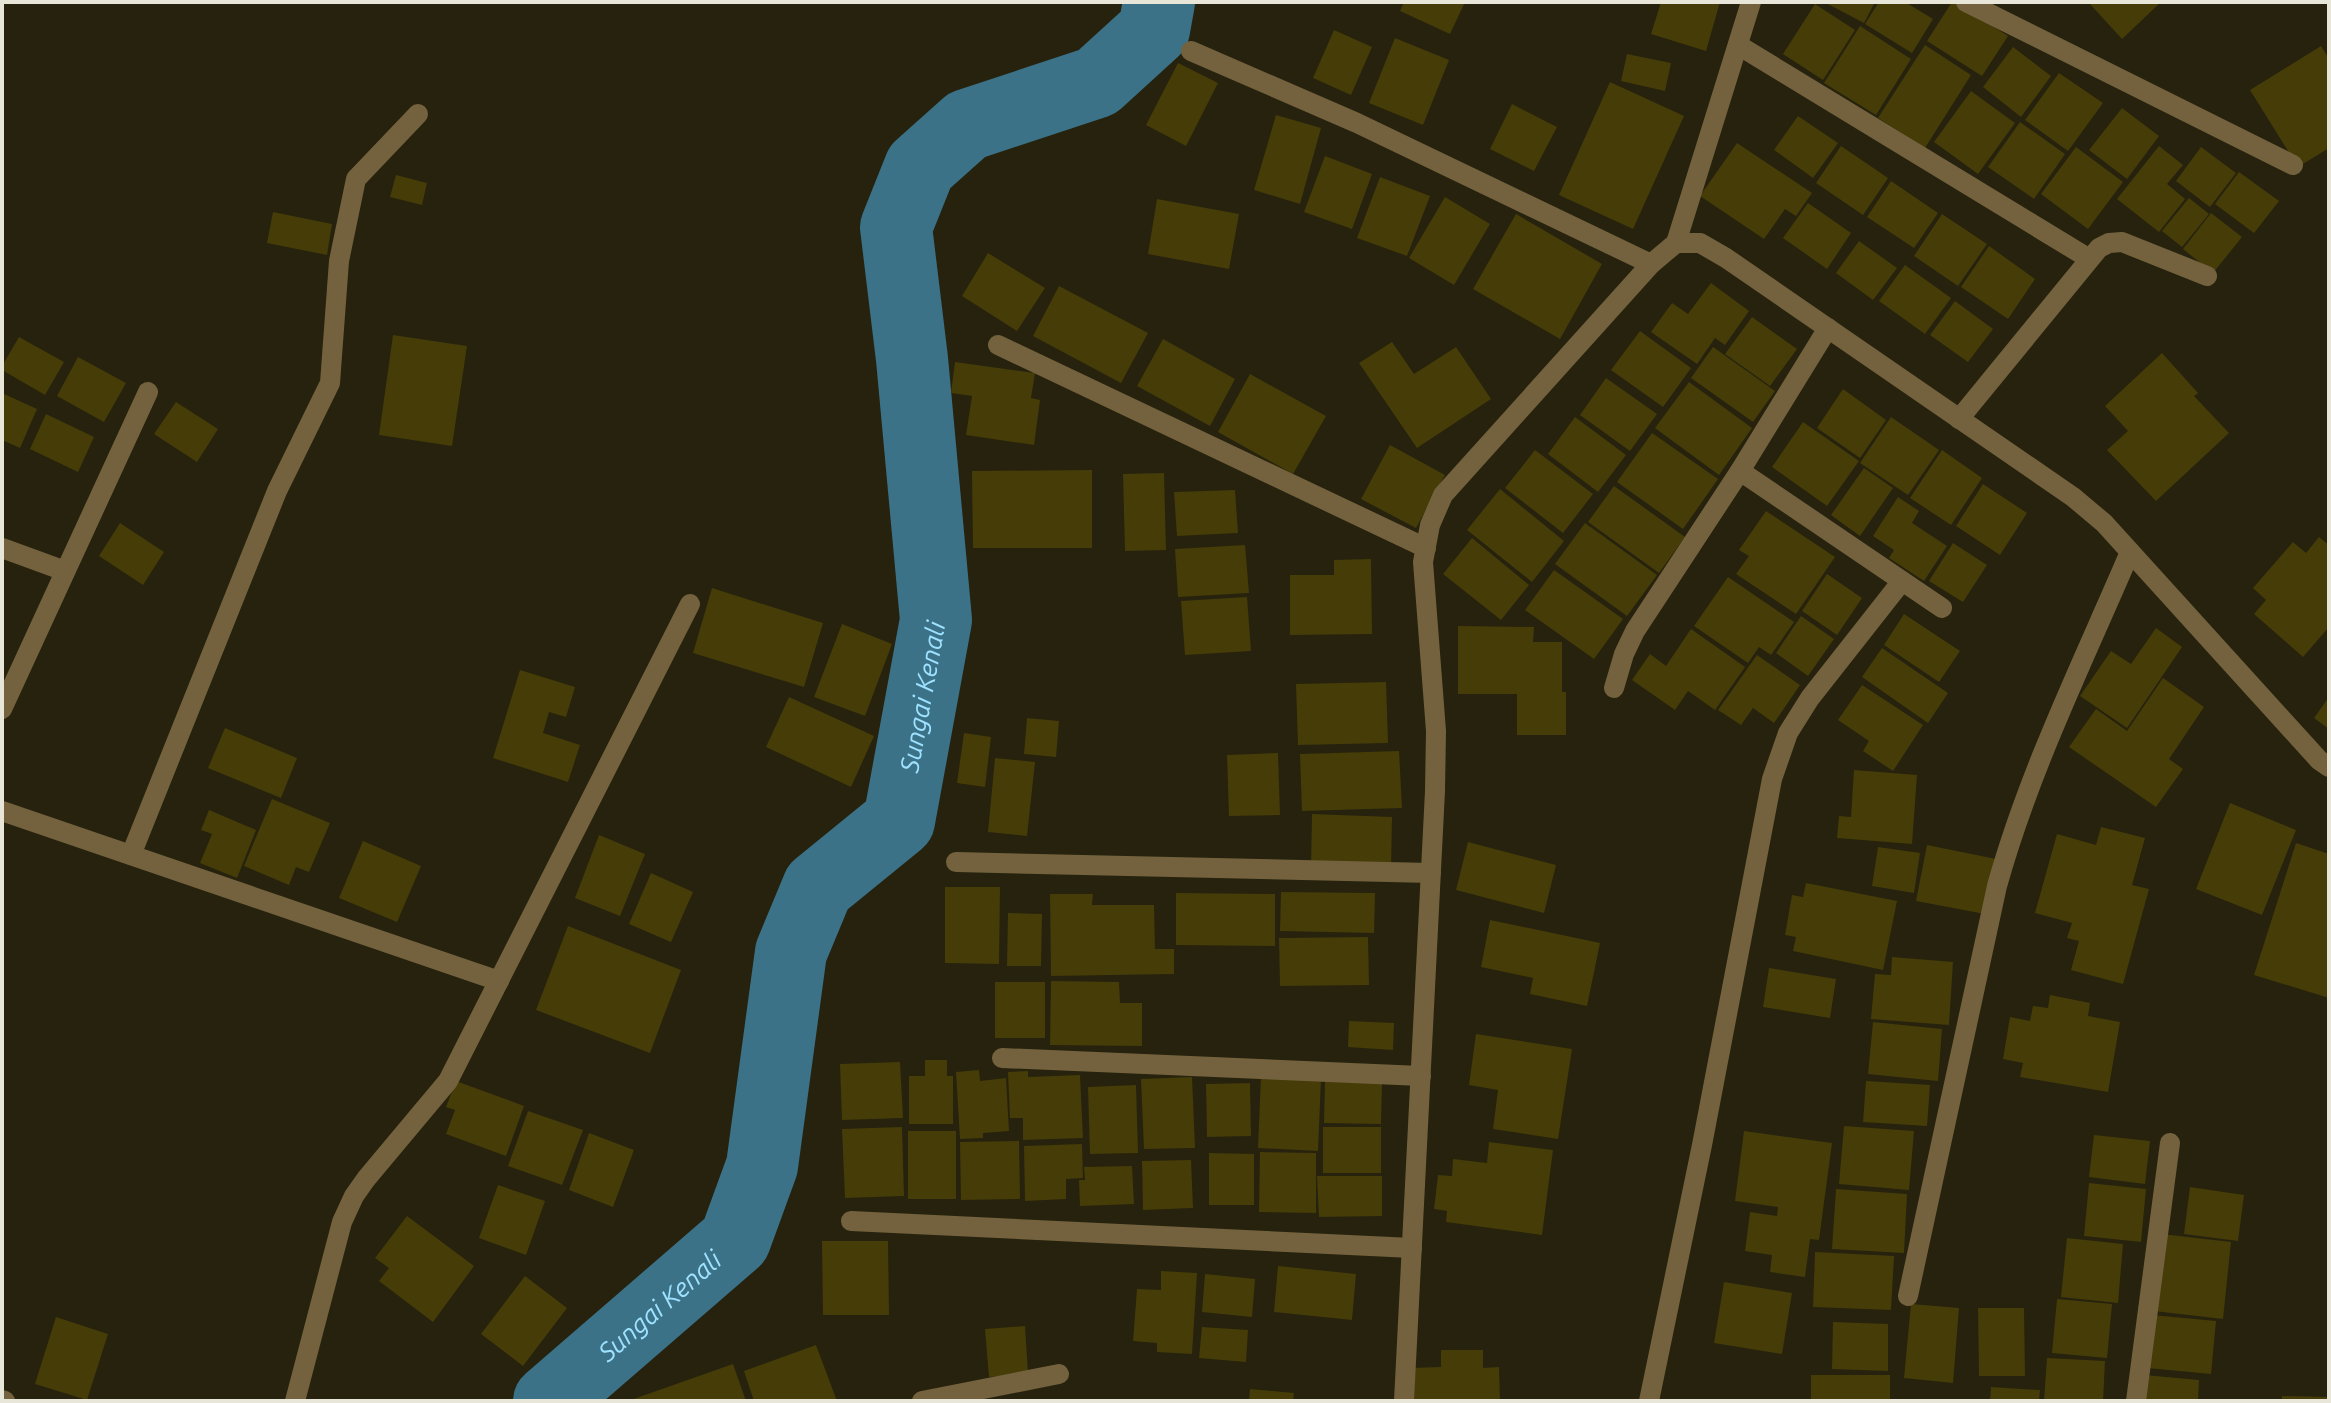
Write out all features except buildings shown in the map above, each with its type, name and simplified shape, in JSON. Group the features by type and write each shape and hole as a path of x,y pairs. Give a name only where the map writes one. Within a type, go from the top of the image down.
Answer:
{"street":[{"path":"1404,1401 1436,731 1423,562 1430,525 1443,495 1651,264 1676,243 1751,2"},
{"path":"1966,2 2293,165"},
{"path":"1738,45 2088,258"},
{"path":"1191,51 1357,123 1651,264"},
{"path":"131,855 277,491 330,383 339,261 356,179 418,114"},
{"path":"1959,419 2099,248 2122,242 2207,276"},
{"path":"1676,243 1700,243 1726,258 2073,497 2104,523 2319,760 2329,767"},
{"path":"1614,688 1635,631 1740,471 1828,328"},
{"path":"998,345 1426,548"},
{"path":"2,709 148,392"},
{"path":"1740,471 1942,608"},
{"path":"2,548 65,571"},
{"path":"1908,1296 2009,843 2130,552"},
{"path":"1649,1401 1772,779 1788,733 1810,698 1902,581"},
{"path":"295,1401 342,1222 354,1196 448,1081 690,604"},
{"path":"2,811 499,981"},
{"path":"956,862 1431,873"},
{"path":"1002,1058 1421,1076"},
{"path":"2136,1401 2170,1143"},
{"path":"851,1221 1412,1248"},
{"path":"922,1401 1059,1374"}],"waterway":[{"name":"Sungai Kenali","path":"549,1401 735,1240 762,1166 791,952 818,887 899,821 936,620 912,359 896,227 920,167 967,125 1097,82 1154,30 1159,2"}]}
